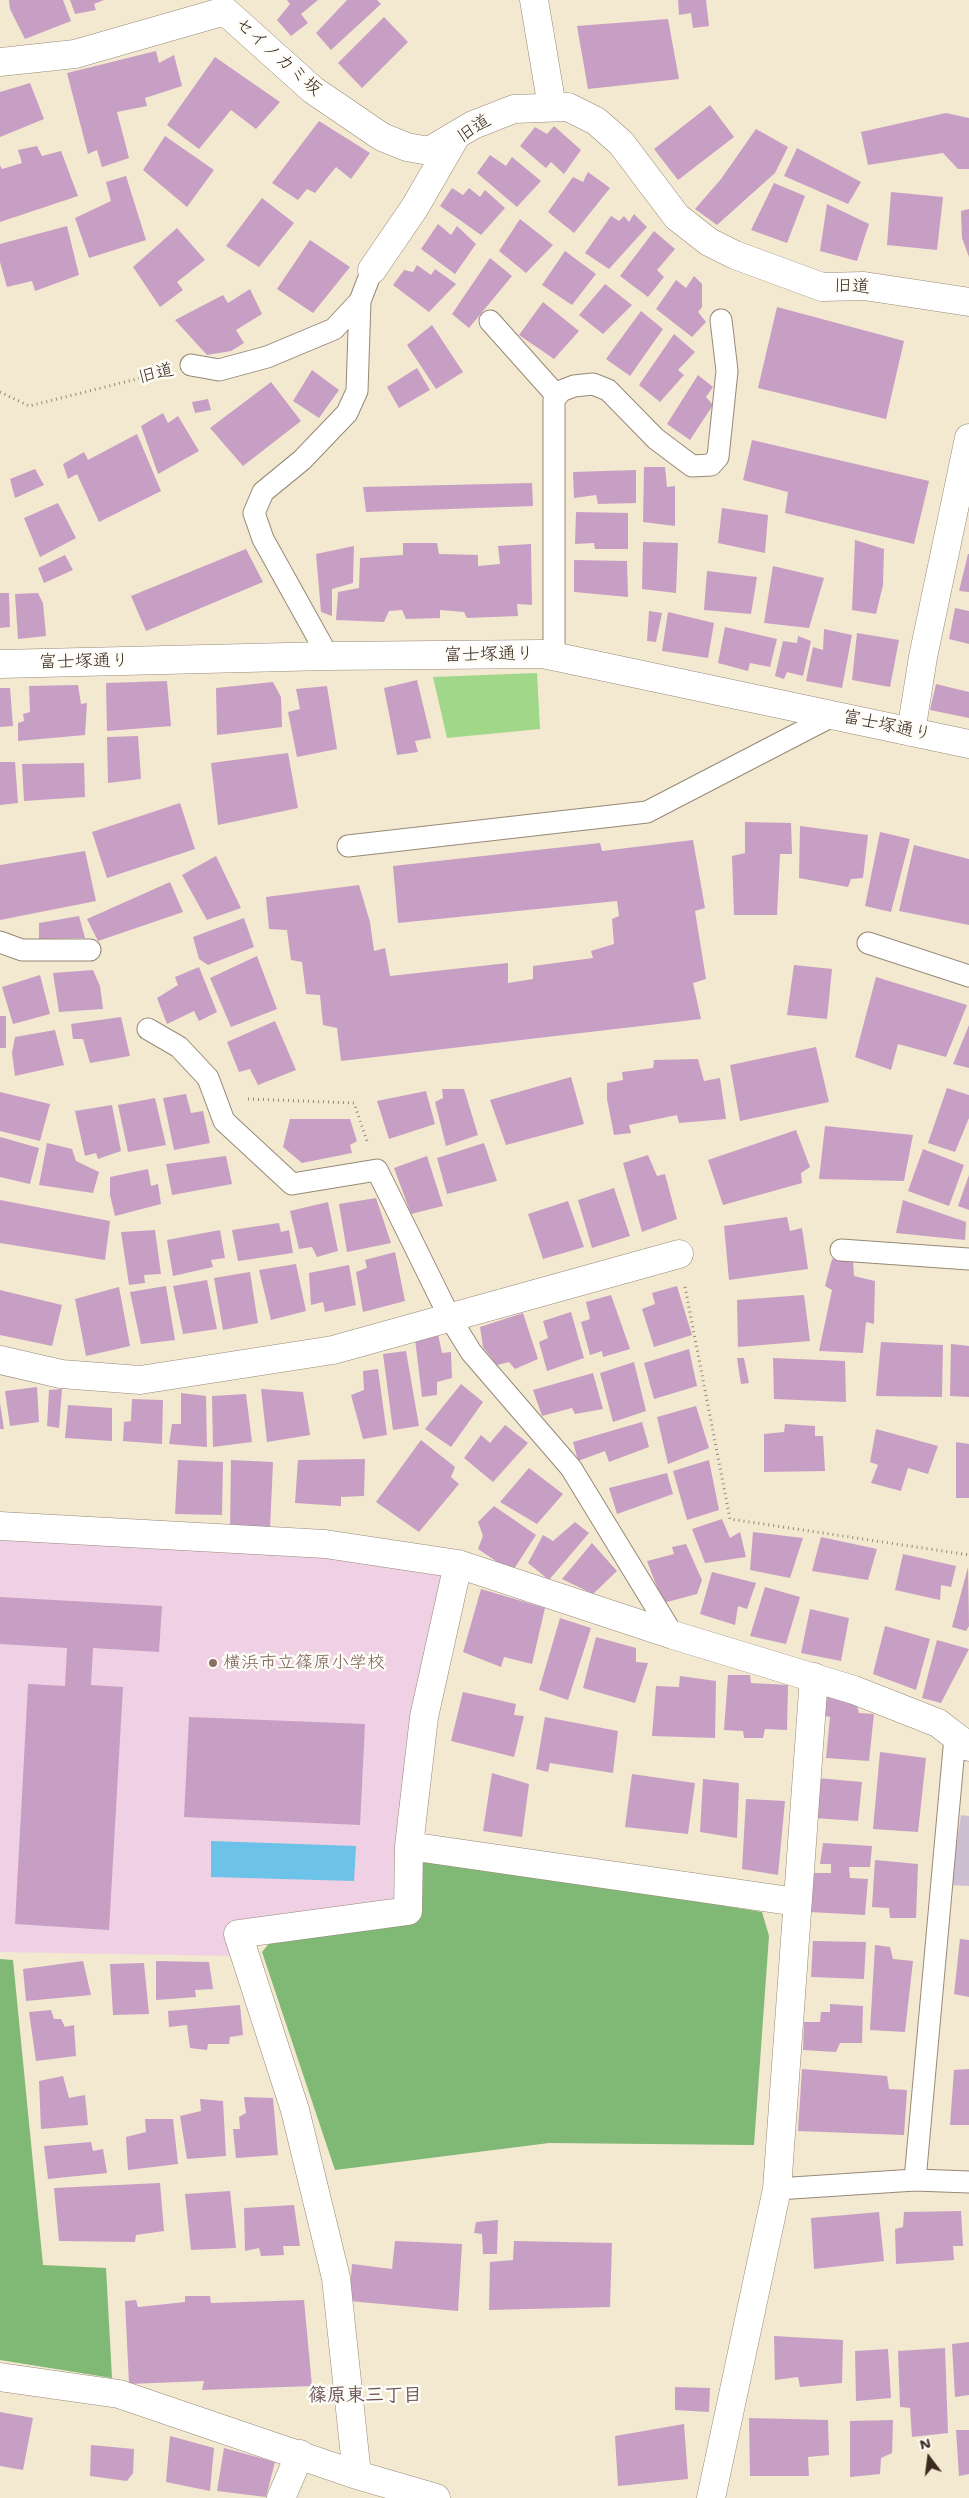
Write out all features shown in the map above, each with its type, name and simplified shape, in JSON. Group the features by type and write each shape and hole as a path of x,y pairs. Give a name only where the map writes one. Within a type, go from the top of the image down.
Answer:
{"street":[{"path":"534,0 552,106"},
{"name":"セイノカミ坂","path":"0,62 74,54 224,11 313,90 382,137 407,147 429,151 456,136"},
{"name":"旧道","path":"372,270 415,207 456,136 474,125 506,111 532,106 552,106 568,107 596,120 621,143 677,217 709,242 735,255 822,287 864,286 969,302"},
{"path":"911,732 923,657 969,438"},
{"name":"富士塚通り","path":"0,664 328,656 543,654 969,744"},
{"path":"0,1360 61,1374 140,1380 333,1350 679,1254"},
{"path":"0,1526 325,1544 458,1564 673,1635 854,1690 938,1723 962,1742"},
{"path":"357,2475 336,2278 295,2110 238,1934 408,1910 410,1846 424,1717 458,1564"},
{"path":"712,2498 777,2189 814,1677"},
{"path":"410,1846 797,1902"},
{"path":"0,2377 119,2394 300,2454 357,2475 436,2498"},
{"path":"281,2498 300,2454"}],"lane":[{"name":"旧道","path":"191,365 219,370 267,357 334,329 360,301 372,270"},
{"path":"328,656 263,539 254,512 263,492 302,460 347,413 357,391 360,301"},
{"path":"554,657 554,400 561,391 574,386 593,384 608,390 656,439 692,466 711,465 718,457 727,371 720,320"},
{"path":"490,321 557,396"},
{"path":"348,846 647,812 834,715"},
{"path":"0,942 22,950 90,950"},
{"path":"868,943 969,976"},
{"path":"148,1029 179,1047 208,1078 224,1121 292,1184 377,1170 450,1318 470,1352 571,1468 673,1635"},
{"path":"841,1250 969,1259"},
{"path":"915,2180 962,1742"},
{"path":"777,2189 915,2180 969,2182"}],"path":[{"name":"旧道","path":"0,392 28,406 191,365"},
{"path":"216,1098 354,1103 377,1170"},
{"path":"679,1254 730,1519 969,1555"}],"shaded area":[{"name":"横浜市立篠原小学校","path":"0,1536 327,1556 443,1573 399,1902 226,1926 237,1956 0,1952"},
{"path":"961,1815 969,1816 969,1886 950,1885"}],"green space":[{"path":"537,673 540,729 447,738 433,677"},
{"path":"419,1856 762,1912 769,1936 754,2145 549,2143 335,2170 262,1952 272,1940 417,1919"},
{"path":"0,1959 13,1960 43,2265 106,2268 112,2378 0,2360"}],"water":[{"path":"211,1841 356,1846 354,1881 211,1877"}],"building":[{"path":"9,0 63,0 71,21 25,39 10,9"},
{"path":"70,0 104,0 94,4 96,10 75,14"},
{"path":"287,0 318,0 301,14 308,23 291,36 277,20 290,4"},
{"path":"347,0 377,0 381,4 331,50 316,33"},
{"path":"678,0 706,0 709,26 693,28 691,13 679,15"},
{"path":"384,17 408,42 362,88 338,63"},
{"path":"668,19 679,79 588,89 577,26"},
{"path":"156,51 159,63 174,55 182,86 145,98 147,106 117,112 129,158 102,167 97,150 88,154 67,73"},
{"path":"215,57 280,102 256,129 231,110 199,149 167,125"},
{"path":"30,83 44,119 0,137 0,92"},
{"path":"710,105 734,137 678,180 654,149"},
{"path":"946,113 969,118 969,169 958,169 943,153 868,165 861,132"},
{"path":"319,121 370,153 351,179 336,167 315,193 307,189 298,200 272,183"},
{"path":"554,126 581,150 564,174 551,162 546,168 520,146 535,127 547,134"},
{"path":"756,129 788,147 775,173 717,225 695,209 721,179"},
{"path":"165,136 214,170 187,207 143,170"},
{"path":"37,146 42,156 61,151 78,196 0,222 0,165 2,169 22,163 18,150"},
{"path":"797,148 861,182 848,204 784,176"},
{"path":"490,155 506,166 512,157 541,181 517,207 477,173"},
{"path":"588,172 610,188 574,233 548,212 573,177 583,182"},
{"path":"126,176 146,240 89,258 75,218 111,201 106,182"},
{"path":"774,183 805,196 787,243 751,230"},
{"path":"452,188 463,195 469,188 480,197 485,190 505,208 481,235 440,206"},
{"path":"891,192 943,197 937,250 887,245"},
{"path":"262,198 294,223 259,267 226,246"},
{"path":"827,204 869,224 857,261 820,251"},
{"path":"969,209 969,257 962,238 961,211"},
{"path":"634,214 647,227 609,269 585,253 611,216 619,221 624,216 629,222"},
{"path":"520,219 553,245 526,273 499,251"},
{"path":"438,224 451,235 457,226 476,244 455,274 421,249"},
{"path":"67,226 79,275 35,291 32,281 7,287 0,262 0,244"},
{"path":"177,228 205,260 177,282 183,290 160,307 133,267"},
{"path":"654,231 675,249 657,270 664,277 648,297 620,276"},
{"path":"310,240 350,267 313,313 277,289"},
{"path":"565,251 596,274 572,305 542,285"},
{"path":"490,258 512,276 469,328 452,314"},
{"path":"417,265 431,275 435,269 456,284 429,312 393,285 404,270 413,272"},
{"path":"694,276 702,284 702,307 698,312 706,322 692,337 656,309 676,280 686,288"},
{"path":"605,284 632,305 603,334 579,315"},
{"path":"250,289 262,314 236,330 244,343 231,351 207,355 175,320 223,295 228,303"},
{"path":"543,302 579,331 554,359 519,335"},
{"path":"777,307 904,341 886,419 758,388"},
{"path":"641,311 663,329 630,376 606,359"},
{"path":"432,325 463,372 436,389 407,345"},
{"path":"674,334 695,352 678,370 684,375 660,402 639,385"},
{"path":"417,368 430,390 399,408 387,387"},
{"path":"312,370 339,390 319,418 293,401"},
{"path":"698,375 713,387 706,397 713,405 690,440 667,424"},
{"path":"271,382 301,421 243,466 210,428"},
{"path":"208,399 211,410 195,413 192,402"},
{"path":"163,413 168,423 178,416 199,451 158,474 141,426"},
{"path":"137,434 161,491 99,522 77,474 68,479 63,464 84,452 88,460"},
{"path":"752,440 929,481 914,544 785,513 788,492 743,480"},
{"path":"644,467 665,467 667,487 675,486 675,526 643,522"},
{"path":"35,469 44,485 15,498 10,479"},
{"path":"636,470 636,503 598,504 596,495 574,498 573,472"},
{"path":"532,483 533,506 366,512 363,487"},
{"path":"58,503 76,538 40,557 24,518"},
{"path":"722,508 768,515 765,553 718,543"},
{"path":"576,512 628,513 628,549 595,549 594,543 575,544"},
{"path":"855,540 884,549 883,585 876,614 852,610"},
{"path":"643,542 678,543 676,593 642,589"},
{"path":"403,543 437,543 439,554 478,555 478,566 500,564 498,546 531,544 532,605 517,604 518,616 467,618 464,612 440,610 440,618 406,619 402,610 389,611 384,622 336,620 338,592 359,588 360,558 403,555"},
{"path":"354,546 353,583 332,589 332,616 321,612 316,554"},
{"path":"246,549 263,582 146,631 131,596"},
{"path":"968,554 969,592 959,591"},
{"path":"65,555 73,570 44,583 38,568"},
{"path":"574,560 627,561 628,597 574,592"},
{"path":"773,566 824,578 809,628 764,623"},
{"path":"707,571 757,577 751,614 704,610"},
{"path":"0,593 9,593 10,627 0,628"},
{"path":"38,593 43,603 46,636 18,639 15,594"},
{"path":"955,608 969,611 969,644 949,639"},
{"path":"649,611 662,613 656,642 647,641"},
{"path":"668,612 714,623 708,658 662,651"},
{"path":"725,627 777,639 770,667 750,663 748,671 718,663"},
{"path":"824,629 852,635 842,688 806,681 813,647 823,650"},
{"path":"857,633 899,640 890,687 852,680"},
{"path":"798,636 811,641 803,676 787,672 784,679 775,676 783,641 797,643"},
{"path":"417,680 431,738 415,741 418,752 397,755 384,688"},
{"path":"167,681 171,726 107,731 106,683"},
{"path":"273,682 281,697 282,727 217,735 216,688"},
{"path":"936,684 969,692 969,718 930,710"},
{"path":"78,685 81,704 87,703 85,735 18,741 18,723 24,721 23,714 30,712 29,686"},
{"path":"327,686 337,749 297,757 288,712 300,709 296,689"},
{"path":"0,688 10,688 13,726 0,727"},
{"path":"138,736 141,779 108,783 107,737"},
{"path":"288,753 298,808 218,825 211,763"},
{"path":"0,762 15,762 18,803 0,805"},
{"path":"84,763 85,797 24,801 22,764"},
{"path":"180,803 195,849 107,878 92,832"},
{"path":"745,822 791,823 792,854 780,854 777,915 734,915 732,856 745,853"},
{"path":"800,826 868,835 863,878 851,879 848,887 799,878"},
{"path":"880,832 910,839 891,912 865,906"},
{"path":"693,840 705,908 695,911 706,979 693,983 701,1019 341,1061 337,1028 323,1025 320,995 306,994 302,962 291,960 287,930 269,929 266,897 359,885 370,922 374,951 385,948 390,976 508,963 508,983 533,979 533,966 593,958 591,951 614,944 612,919 619,916 617,901 398,923 393,866 600,843 602,851"},
{"path":"914,845 969,859 969,925 899,911"},
{"path":"85,851 96,901 0,920 0,865"},
{"path":"216,856 241,908 207,920 182,875"},
{"path":"170,882 183,912 98,941 87,919"},
{"path":"79,916 85,938 39,939 39,923"},
{"path":"244,918 254,947 208,965 199,959 193,937"},
{"path":"257,956 277,1009 231,1027 210,978"},
{"path":"794,965 832,969 827,1019 787,1015"},
{"path":"199,967 217,1012 199,1021 194,1011 167,1024 157,998 178,985 175,977"},
{"path":"93,970 100,986 103,1009 59,1012 53,973"},
{"path":"40,975 50,1014 13,1024 2,987"},
{"path":"876,977 967,1005 946,1057 898,1044 891,1070 855,1057"},
{"path":"0,1016 6,1016 6,1048 0,1048"},
{"path":"121,1017 130,1056 90,1063 83,1039 73,1039 71,1024"},
{"path":"275,1021 296,1070 258,1085 250,1069 239,1072 227,1042"},
{"path":"969,1025 969,1068 953,1064"},
{"path":"55,1030 64,1065 15,1076 12,1053 15,1037"},
{"path":"816,1047 829,1102 740,1121 730,1065"},
{"path":"698,1059 704,1081 720,1078 726,1119 679,1123 677,1115 629,1125 631,1133 614,1135 607,1099 607,1083 623,1080 622,1072 653,1068 654,1060"},
{"path":"571,1077 584,1124 506,1145 490,1100"},
{"path":"947,1088 969,1095 969,1118 955,1152 928,1143"},
{"path":"442,1089 464,1089 478,1135 446,1146 435,1102 443,1098"},
{"path":"426,1091 435,1124 389,1139 377,1101"},
{"path":"0,1092 50,1104 40,1141 0,1131"},
{"path":"186,1094 191,1113 203,1111 210,1143 174,1150 163,1098"},
{"path":"155,1098 166,1145 128,1152 118,1105"},
{"path":"112,1105 121,1151 98,1159 96,1153 85,1156 75,1111"},
{"path":"290,1119 350,1119 357,1141 350,1145 352,1153 302,1163 283,1147"},
{"path":"825,1126 913,1135 904,1181 819,1179"},
{"path":"796,1130 810,1167 801,1173 802,1183 723,1205 708,1160"},
{"path":"0,1137 39,1148 30,1184 0,1177"},
{"path":"47,1143 72,1149 76,1161 99,1172 93,1193 39,1185"},
{"path":"484,1143 497,1181 447,1194 437,1158"},
{"path":"923,1149 964,1165 949,1206 908,1191"},
{"path":"648,1155 657,1176 665,1174 677,1219 642,1232 623,1163"},
{"path":"226,1156 232,1184 172,1195 166,1164"},
{"path":"427,1156 443,1206 411,1214 394,1168"},
{"path":"148,1169 151,1186 158,1184 161,1204 115,1216 110,1195 110,1177"},
{"path":"969,1175 969,1210 958,1206"},
{"path":"614,1188 630,1236 592,1248 578,1200"},
{"path":"376,1198 391,1243 347,1252 339,1204"},
{"path":"0,1200 110,1221 105,1260 0,1243"},
{"path":"903,1200 966,1222 965,1240 896,1233"},
{"path":"568,1201 584,1247 543,1259 528,1214"},
{"path":"328,1202 338,1251 317,1257 312,1247 299,1249 290,1211"},
{"path":"787,1217 790,1231 802,1228 808,1269 729,1280 724,1226"},
{"path":"279,1223 281,1232 289,1230 293,1253 238,1261 232,1230"},
{"path":"155,1230 161,1274 144,1275 145,1283 129,1285 121,1232"},
{"path":"220,1230 225,1258 211,1260 213,1267 173,1276 167,1240"},
{"path":"395,1252 405,1301 363,1312 356,1272 367,1268 365,1260"},
{"path":"832,1259 853,1262 854,1276 875,1281 874,1324 866,1322 863,1353 819,1351 832,1290 825,1286"},
{"path":"296,1264 306,1311 271,1320 259,1270"},
{"path":"349,1265 356,1305 325,1312 323,1302 311,1305 309,1273"},
{"path":"250,1272 258,1323 223,1330 214,1278"},
{"path":"207,1280 217,1329 183,1334 173,1286"},
{"path":"166,1286 175,1340 141,1344 130,1292"},
{"path":"677,1286 692,1335 654,1347 642,1309 655,1304 652,1293"},
{"path":"119,1287 130,1346 86,1356 75,1299"},
{"path":"0,1290 62,1305 52,1346 0,1335"},
{"path":"611,1295 630,1349 603,1357 602,1351 590,1355 581,1322 590,1319 586,1302"},
{"path":"804,1295 810,1341 738,1347 737,1300"},
{"path":"571,1312 584,1358 547,1371 539,1342 548,1338 543,1321"},
{"path":"523,1313 538,1359 515,1369 509,1362 497,1365 483,1347 480,1327"},
{"path":"438,1334 442,1353 451,1352 452,1378 437,1382 437,1395 422,1397 415,1339"},
{"path":"881,1342 943,1345 942,1397 876,1396"},
{"path":"951,1344 969,1346 969,1397 950,1396"},
{"path":"689,1349 697,1386 654,1399 644,1363"},
{"path":"406,1351 419,1426 393,1430 383,1354"},
{"path":"737,1358 744,1358 749,1383 741,1384"},
{"path":"773,1358 845,1361 846,1402 774,1399"},
{"path":"634,1362 646,1411 613,1422 600,1373"},
{"path":"378,1369 387,1435 363,1439 351,1395 364,1390 363,1371"},
{"path":"593,1373 603,1409 575,1414 572,1408 542,1416 533,1390"},
{"path":"461,1384 483,1402 451,1447 425,1429"},
{"path":"37,1387 39,1422 10,1426 5,1391"},
{"path":"62,1389 59,1428 47,1426 49,1390"},
{"path":"261,1389 303,1392 310,1435 267,1442"},
{"path":"181,1393 206,1396 207,1447 169,1444 172,1424 181,1424"},
{"path":"246,1394 252,1442 213,1447 212,1396"},
{"path":"132,1399 163,1400 162,1444 123,1441 124,1422 131,1421"},
{"path":"0,1403 4,1429 0,1429"},
{"path":"68,1405 112,1408 112,1441 65,1438"},
{"path":"696,1406 709,1448 668,1464 657,1417"},
{"path":"642,1422 649,1447 609,1462 605,1451 578,1461 573,1442"},
{"path":"785,1424 815,1426 815,1436 823,1436 825,1471 764,1472 764,1434 784,1432"},
{"path":"505,1425 528,1443 493,1482 464,1458 481,1435 490,1443"},
{"path":"876,1429 938,1446 928,1474 908,1468 901,1491 871,1483 878,1465 870,1462"},
{"path":"421,1440 455,1467 451,1477 459,1484 419,1532 376,1502"},
{"path":"956,1442 969,1444 969,1498 956,1498"},
{"path":"365,1459 364,1496 341,1497 341,1506 295,1503 298,1460"},
{"path":"178,1460 223,1462 222,1515 175,1514"},
{"path":"231,1460 273,1462 270,1529 230,1529"},
{"path":"709,1460 719,1510 687,1520 673,1471"},
{"path":"529,1468 563,1494 537,1524 500,1502"},
{"path":"667,1473 673,1494 617,1514 609,1488"},
{"path":"494,1506 536,1535 512,1572 478,1549 483,1536 478,1522"},
{"path":"722,1519 730,1538 740,1532 746,1557 705,1563 692,1529"},
{"path":"575,1522 589,1533 549,1580 528,1563 543,1535 553,1541"},
{"path":"753,1532 803,1538 790,1578 750,1570"},
{"path":"821,1537 877,1549 868,1580 812,1571"},
{"path":"592,1543 617,1571 593,1594 562,1579"},
{"path":"686,1544 702,1580 697,1594 663,1603 647,1561 674,1554 672,1547"},
{"path":"903,1554 956,1566 951,1587 941,1585 940,1600 895,1590"},
{"path":"968,1567 969,1626 966,1631 952,1627"},
{"path":"712,1572 756,1583 747,1609 738,1606 735,1625 700,1614"},
{"path":"765,1587 800,1597 786,1644 750,1636"},
{"path":"481,1589 545,1608 532,1664 504,1657 501,1667 463,1652"},
{"path":"0,1597 162,1606 159,1652 93,1648 91,1685 123,1687 109,1930 15,1924 28,1684 65,1686 67,1648 0,1644"},
{"path":"810,1609 849,1618 841,1661 801,1653"},
{"path":"560,1618 591,1628 568,1700 539,1690"},
{"path":"885,1626 930,1639 916,1690 873,1674"},
{"path":"596,1637 636,1648 636,1662 648,1663 635,1703 583,1688"},
{"path":"937,1640 969,1649 941,1703 922,1698"},
{"path":"728,1675 750,1675 751,1683 788,1685 787,1730 765,1729 763,1738 744,1738 743,1731 724,1730"},
{"path":"680,1676 716,1681 715,1738 652,1736 656,1686 679,1687"},
{"path":"463,1692 516,1704 514,1715 524,1716 514,1757 451,1741"},
{"path":"824,1695 856,1702 859,1713 874,1714 869,1761 826,1758 830,1717 821,1715"},
{"path":"189,1717 365,1724 360,1825 184,1817"},
{"path":"545,1717 618,1731 613,1773 550,1763 548,1772 536,1769"},
{"path":"880,1752 926,1758 918,1832 873,1829"},
{"path":"492,1773 529,1784 522,1837 483,1831"},
{"path":"632,1774 695,1783 688,1834 625,1827"},
{"path":"817,1778 862,1782 858,1821 814,1818"},
{"path":"703,1779 739,1783 737,1838 700,1832"},
{"path":"746,1799 785,1801 778,1875 742,1869"},
{"path":"823,1843 872,1846 870,1867 849,1867 850,1878 868,1879 865,1915 809,1912 814,1873 831,1873 831,1864 820,1864"},
{"path":"875,1860 918,1864 916,1918 890,1918 889,1908 872,1907"},
{"path":"960,1939 969,1940 969,1997 954,1994"},
{"path":"813,1941 866,1942 864,1979 811,1977"},
{"path":"875,1945 890,1947 893,1959 913,1961 905,2032 870,2030"},
{"path":"83,1961 91,1995 26,2001 23,1969"},
{"path":"156,1961 209,1962 213,1989 195,1990 196,1997 156,2000"},
{"path":"144,1963 149,2014 113,2015 110,1964"},
{"path":"830,2004 863,2006 862,2043 840,2043 836,2052 803,2050 804,2022 820,2022 821,2012 830,2012"},
{"path":"240,2005 243,2035 230,2037 229,2044 208,2044 207,2050 190,2048 187,2025 169,2027 168,2011"},
{"path":"51,2010 54,2019 61,2019 65,2027 74,2025 76,2056 36,2061 29,2012"},
{"path":"802,2069 887,2076 889,2089 907,2090 904,2135 798,2131"},
{"path":"969,2069 969,2125 950,2125 954,2070"},
{"path":"63,2076 69,2098 85,2095 88,2125 41,2129 39,2081"},
{"path":"244,2097 273,2098 278,2155 236,2158 233,2129 240,2129 239,2117 246,2113"},
{"path":"200,2099 223,2101 226,2156 187,2159 180,2116 201,2111"},
{"path":"145,2119 173,2119 178,2164 128,2170 126,2137 146,2132"},
{"path":"91,2142 93,2151 103,2149 107,2173 48,2179 44,2146"},
{"path":"160,2183 164,2231 136,2235 135,2242 59,2241 54,2188"},
{"path":"230,2191 236,2248 191,2250 185,2194"},
{"path":"294,2205 300,2246 283,2246 284,2255 261,2256 259,2248 245,2251 244,2208"},
{"path":"961,2211 963,2246 953,2246 954,2260 896,2264 895,2229 903,2227 904,2212"},
{"path":"879,2212 884,2261 814,2269 811,2218"},
{"path":"498,2220 497,2254 483,2254 482,2234 474,2233 476,2222"},
{"path":"395,2241 462,2244 458,2311 349,2301 352,2264 392,2269"},
{"path":"514,2241 612,2243 610,2307 489,2310 490,2262 513,2260"},
{"path":"185,2296 210,2296 211,2303 304,2300 312,2386 202,2390 204,2381 129,2384 125,2301 136,2300 138,2307 185,2302"},
{"path":"774,2336 843,2340 842,2383 800,2387 798,2377 775,2380"},
{"path":"969,2342 969,2395 955,2397 952,2344"},
{"path":"945,2348 948,2433 912,2437 910,2408 900,2407 898,2351"},
{"path":"888,2349 891,2398 856,2401 855,2351"},
{"path":"675,2387 710,2388 709,2412 675,2410"},
{"path":"0,2412 33,2418 23,2470 0,2466"},
{"path":"749,2418 828,2420 829,2455 808,2457 809,2476 750,2476"},
{"path":"893,2420 892,2453 881,2458 880,2474 850,2477 850,2421"},
{"path":"684,2424 688,2479 618,2486 615,2436"},
{"path":"956,2430 969,2430 969,2474 959,2476"},
{"path":"170,2436 214,2448 210,2491 166,2482"},
{"path":"91,2445 134,2449 133,2473 127,2481 90,2476"},
{"path":"224,2448 275,2462 266,2497 217,2491"}],"place":[{"name":"横浜市立篠原小学校","path":"213,1663"}],"district":[{"name":"篠原東三丁目","path":"365,2396"}]}
